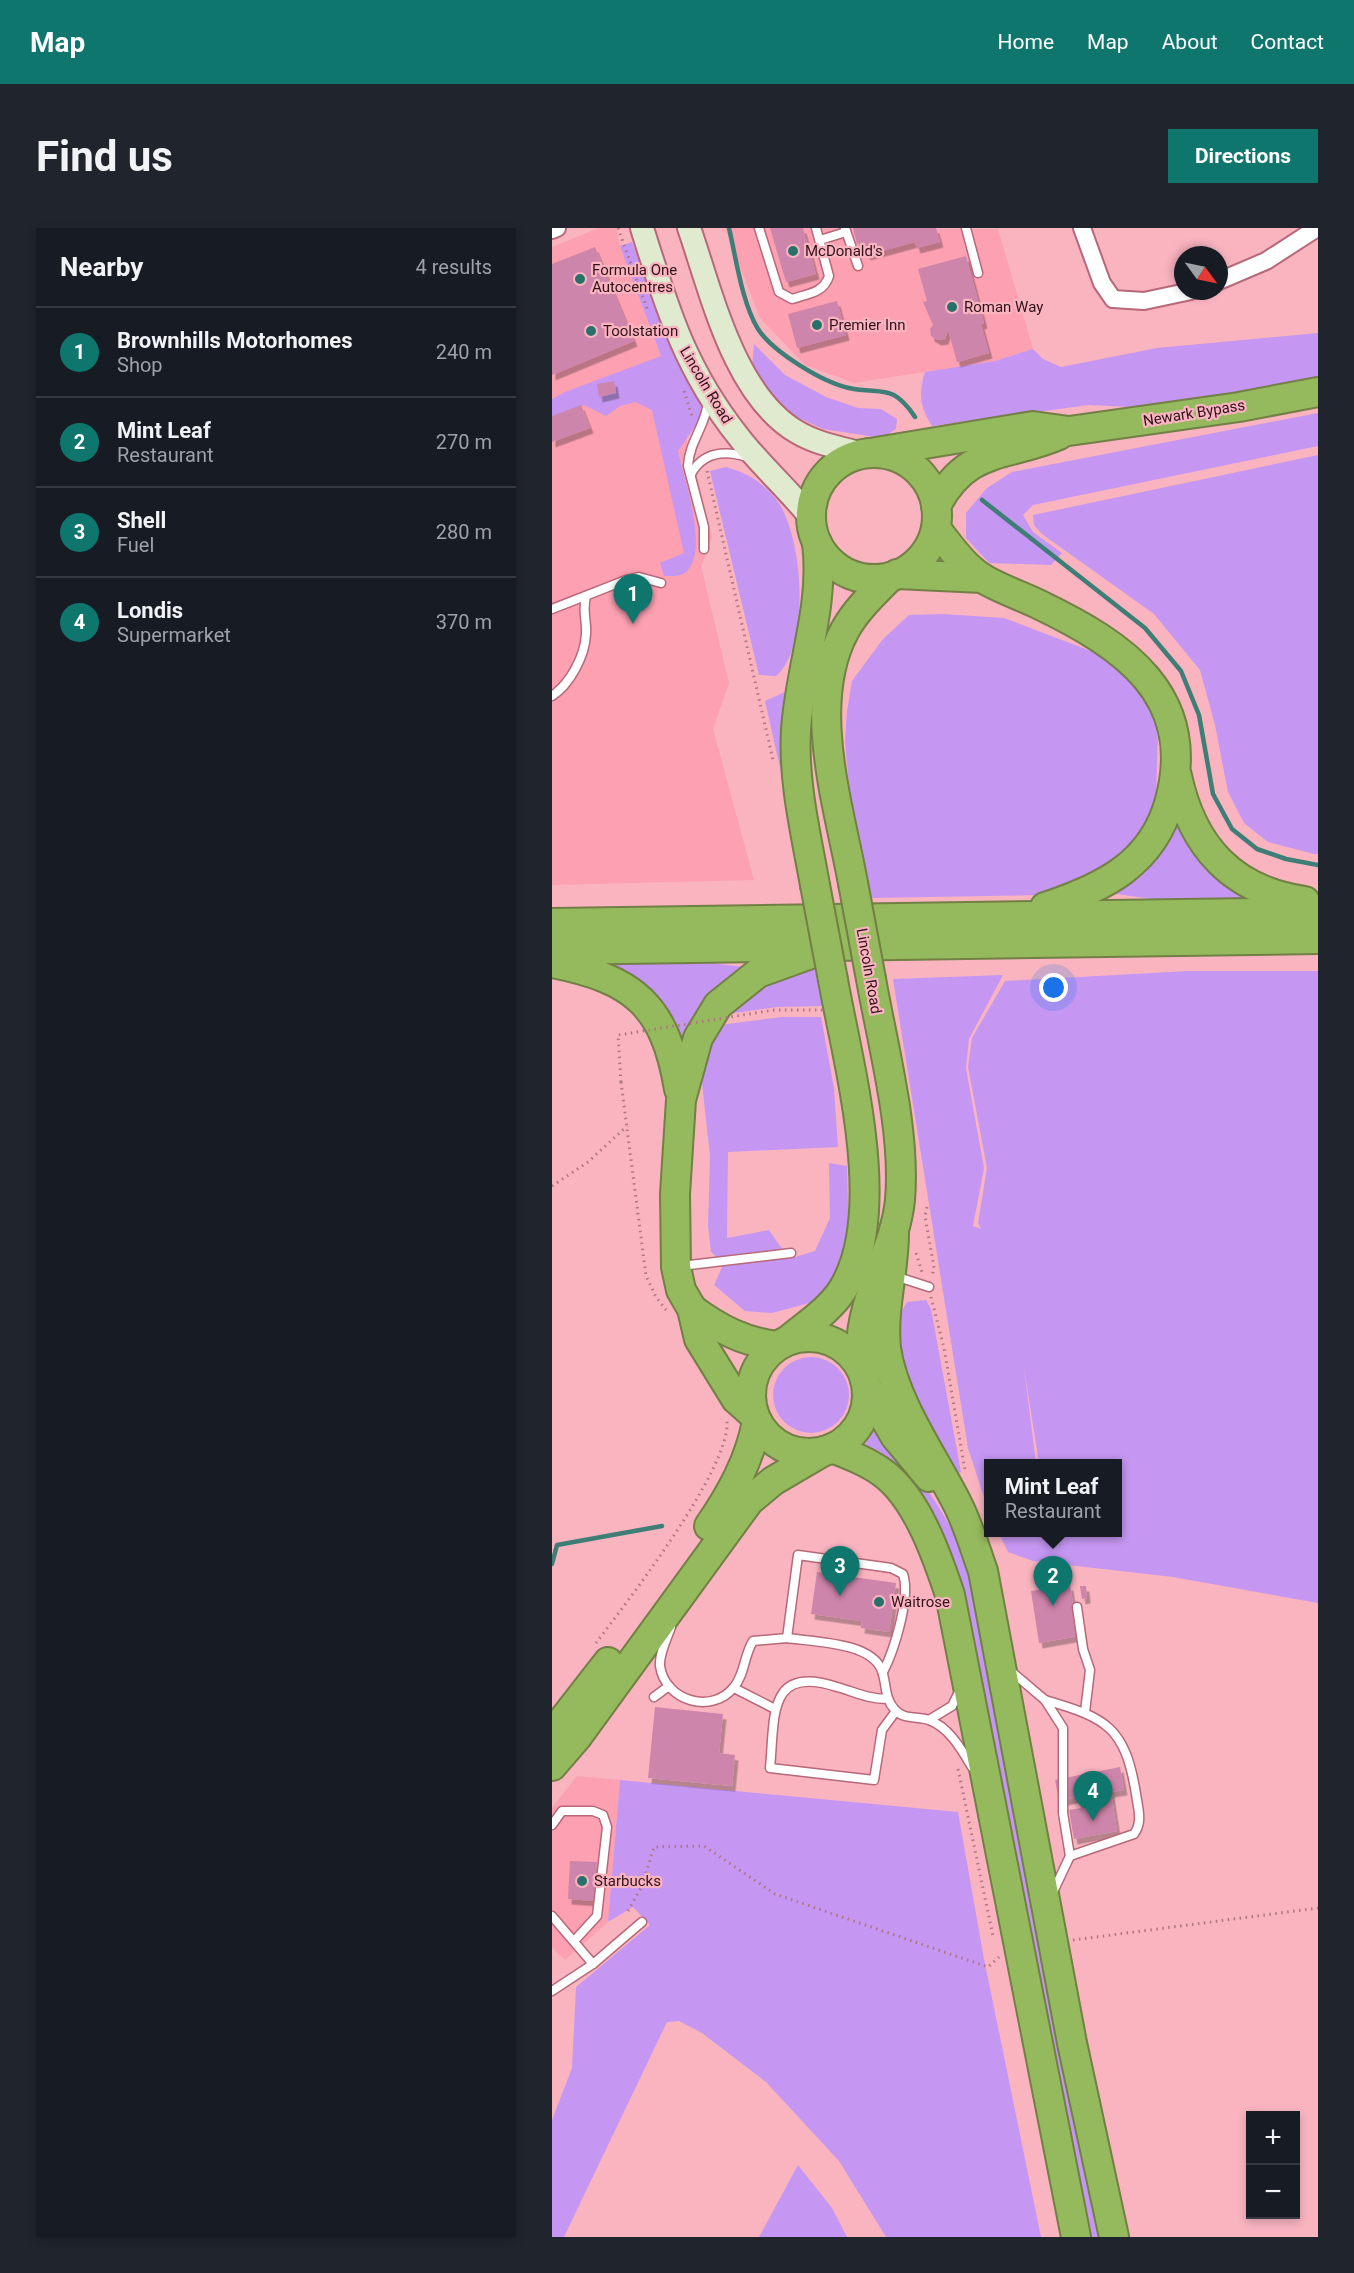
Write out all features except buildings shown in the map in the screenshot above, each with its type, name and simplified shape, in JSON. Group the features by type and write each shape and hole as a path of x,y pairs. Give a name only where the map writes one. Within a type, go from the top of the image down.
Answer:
{"highway":[{"name":"Newark Bypass","path":"936,518 956,476 980,459 1036,445 1069,431 1227,409 1318,392"},
{"name":"Newark Bypass","path":"866,454 1033,426 1069,431"},
{"path":"552,1734 665,1587 723,1505 749,1454 746,1417 754,1374 764,1358 829,1307 843,1290 857,1258 862,1239 865,1190 861,1135 815,885 796,759 799,702 820,586 814,530 815,494 823,480 840,463 866,454 895,457 917,470 927,483 936,518 962,561 982,578 1094,633 1143,671 1167,713 1182,797 1194,828 1213,855 1226,868 1272,894 1318,903"},
{"path":"893,576 922,556 936,518"},
{"path":"814,530 830,561 848,573 868,579 893,576 982,578"},
{"name":"Lincoln Road","path":"866,1384 861,1350 865,1314 904,1239 900,1200 900,1154 828,745 826,718 830,678 836,651 846,629 861,608 893,576"},
{"path":"1019,916 1096,889 1126,869 1152,839 1162,822 1176,771"},
{"path":"552,923 1318,912"},
{"path":"552,950 1318,939"},
{"path":"842,945 773,966 758,973 730,992 706,1021 698,1038 681,1100 675,1194 676,1267 681,1290 681,1312 746,1417 782,1446 803,1452 828,1449 884,1474 897,1487 921,1524 937,1557 950,1595 1076,2237"},
{"path":"552,963 595,972 611,979 644,1004 667,1038 681,1100"},
{"path":"904,1239 891,1275 885,1326 891,1370 909,1412 958,1506 983,1571 1074,2054 1114,2237"},
{"path":"681,1312 753,1342 782,1344 811,1337 835,1343 852,1355 895,1436 938,1489 971,1538"},
{"path":"552,1766 577,1737 685,1587 759,1491 847,1438 860,1421 866,1405 866,1384"}],"main road":[{"name":"Lincoln Road","path":"642,228 680,343 709,395 814,530"},
{"path":"689,228 731,346 755,394 778,419 796,432 866,454"}],"street":[{"path":"552,230 557,228"},
{"path":"1082,228 1102,283 1113,299 1144,301 1174,295"},
{"path":"1228,277 1266,261 1317,228"}],"lane":[{"path":"759,228 779,292 792,299 820,290 827,282 829,276 816,228"},
{"path":"966,228 978,273"},
{"path":"820,240 845,230 858,266"},
{"path":"704,549 704,527 688,466 690,450 705,419 709,395"},
{"path":"691,474 696,465 719,453 732,452 759,461"},
{"path":"552,609 639,577 661,584"},
{"path":"552,696 567,681 578,663 586,633 582,611 586,596"},
{"path":"676,1267 791,1253"},
{"path":"891,1275 929,1287"},
{"path":"787,1638 798,1555 898,1570 903,1574 905,1585 896,1646 882,1672"},
{"path":"685,1587 660,1659 660,1668 669,1686 690,1702 711,1702 734,1688 753,1641 787,1638 860,1649 871,1655 882,1672 887,1699 896,1712 909,1718 929,1720 947,1732 959,1746 988,1796"},
{"path":"1077,1607 1083,1649 1089,1670 1084,1712"},
{"path":"998,1656 1019,1681 1045,1700 1084,1712 1110,1727 1124,1746 1134,1786 1140,1826 1134,1834 1070,1856"},
{"path":"929,1720 952,1706 965,1676"},
{"path":"887,1699 870,1699 837,1687 802,1680 790,1685 781,1694 775,1709 770,1768 874,1780 882,1730 896,1712"},
{"path":"654,1696 669,1686"},
{"path":"734,1688 775,1709"},
{"path":"1045,1700 1063,1728 1063,1813 1070,1856 1046,1907"},
{"path":"552,1825 562,1811 593,1811 603,1815 607,1827 597,1916 575,1940"},
{"path":"552,1916 575,1940 593,1964"},
{"path":"552,1991 593,1964 642,1922"}],"path":[{"path":"706,471 760,704"},
{"path":"681,1312 656,1297 646,1276 621,1082 618,1035 774,1010 823,1010"},
{"path":"552,1186 588,1162 627,1126"},
{"path":"927,1207 925,1216 934,1268 929,1287"},
{"path":"904,1239 929,1287 944,1348 966,1476"},
{"path":"592,1648 679,1527 713,1471 724,1446 746,1417"},
{"path":"628,1911 642,1886 654,1847 704,1846 775,1894 988,1967 998,1958"},
{"path":"1053,1943 1318,1908"}],"shaded area":[{"path":"599,228 616,228 620,246 661,356 695,467 712,537 701,566 729,683 713,729 754,880 552,885 552,247"},
{"path":"725,228 998,229 1033,349 995,361 854,383 805,365 760,318"},
{"path":"632,242 679,363 699,399 702,411 699,421 678,451 693,513 696,547 687,571 676,576 664,576 660,563 684,553 652,410 635,402 620,406 606,416 584,405 552,416 552,399 661,356 620,246"},
{"path":"1318,333 1318,377 1151,408 1089,405 932,426 921,400 921,387 925,372 995,361 1033,349 1043,359 1061,367 1157,348"},
{"path":"754,344 785,375 826,397 858,408 881,409 897,419 896,429 882,438 823,429 792,415 763,387 752,367"},
{"path":"1318,413 1318,446 1033,505 1023,515 1033,532 1062,553 1051,565 989,563 966,538 966,513 987,488 1012,472"},
{"path":"1318,455 1318,854 1314,854 1268,842 1244,823 1228,792 1215,725 1200,670 1154,614 1042,534 1034,525 1033,515"},
{"path":"726,467 755,480 773,495 787,519 793,540 798,565 799,617 795,641 787,661 776,676 759,675 710,471"},
{"path":"943,614 1004,618 1096,653 1119,667 1147,696 1158,731 1156,795 1142,837 1114,868 1042,895 871,898 849,787 845,741 852,681 883,639 909,615"},
{"path":"785,692 786,697 790,812 765,701"},
{"path":"1176,802 1263,901 1172,902 1110,893"},
{"path":"592,960 687,960 744,967 685,1052"},
{"path":"814,967 823,1006 777,1007 728,1014 762,983"},
{"path":"1188,971 1318,971 1318,1603 1173,1577 1033,1561 1008,1552 1001,1537 1122,1537 1122,1459 1038,1459 1024,1368 1035,1459 984,1459 984,1498 968,1448 893,979 1003,975 969,1039 966,1068 984,1168 973,1226 981,1229 978,1223 987,1168 968,1067 972,1038 1005,981"},
{"path":"782,1017 821,1017 834,1088 838,1147 728,1152 727,1238 769,1230 789,1259 815,1251 830,1218 829,1163 847,1166 849,1239 837,1275 813,1302 772,1313 745,1311 714,1285 724,1263 711,1252 708,1226 710,1156 702,1083 709,1051 720,1025"},
{"path":"926,1300 931,1309 961,1472 950,1477 896,1359 899,1316 907,1302"},
{"path":"811,1357 826,1360 838,1368 846,1380 849,1395 846,1410 838,1422 826,1430 811,1433 796,1430 784,1422 776,1410 773,1395 776,1380 784,1368 796,1360"},
{"path":"877,1426 928,1491 950,1525 968,1565 1104,2237 1086,2237 972,1639 895,1465 880,1452 864,1446"},
{"path":"577,1776 620,1780 608,1922 565,1960 552,1948 552,1808"},
{"path":"620,1780 958,1812 984,1959 1041,2237 886,2237 839,2161 766,2082 702,2033 679,2021 667,2022 564,2237 552,2237 552,2120 572,2068 576,1987 650,1925 633,1907 608,1922"},
{"path":"798,2165 832,2208 847,2237 759,2237"}],"waterway":[{"path":"729,228 748,306 752,318 765,338 799,365 838,385 893,395 900,399 915,417"},
{"path":"982,500 1145,628 1181,671 1199,715 1213,794 1232,829 1257,849 1286,859 1318,865"},
{"path":"552,1564 557,1545 662,1526"}],"place":[{"name":"McDonald's","path":"793,251"},
{"name":"Formula One Autocentres","path":"580,279"},
{"name":"Roman Way","path":"952,307"},
{"name":"Premier Inn","path":"817,325"},
{"name":"Toolstation","path":"591,331"},
{"name":"Brownhills Motorhomes","path":"633,624"},
{"name":"Shell","path":"840,1596"},
{"name":"Waitrose","path":"879,1602"},
{"name":"Mint Leaf","path":"1053,1606"},
{"name":"Londis","path":"1093,1821"},
{"name":"Starbucks","path":"582,1881"}]}
